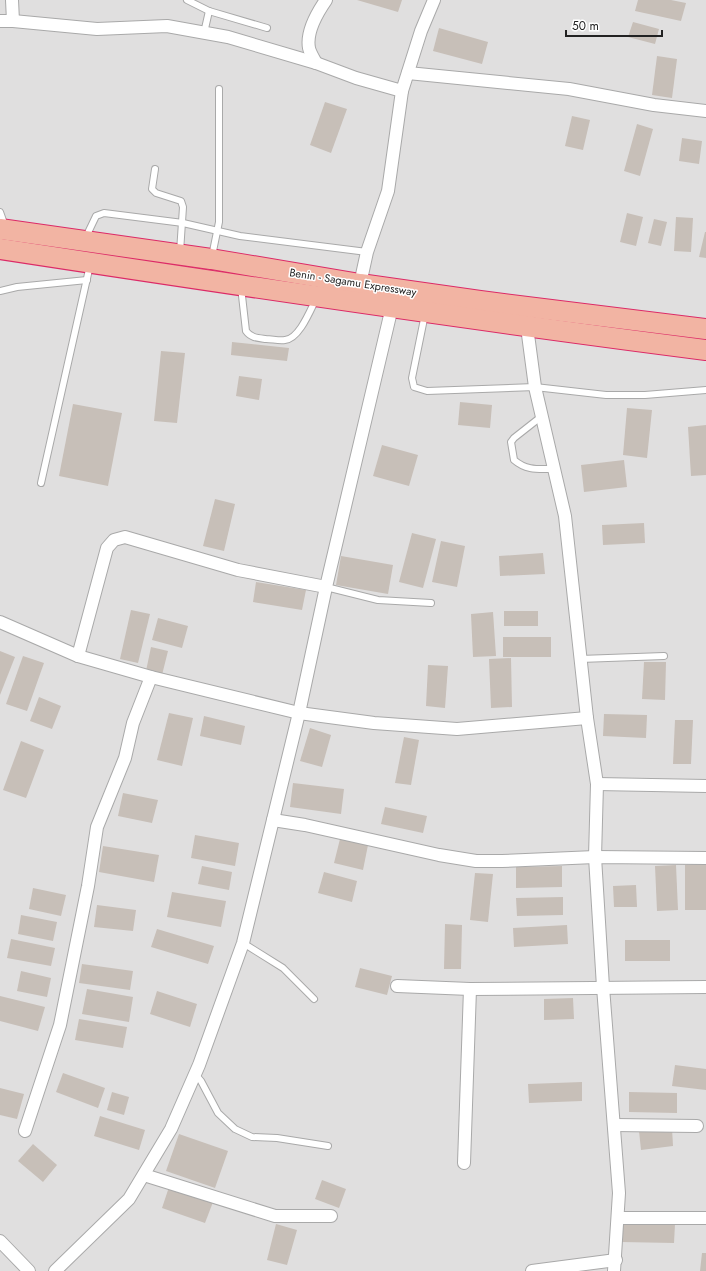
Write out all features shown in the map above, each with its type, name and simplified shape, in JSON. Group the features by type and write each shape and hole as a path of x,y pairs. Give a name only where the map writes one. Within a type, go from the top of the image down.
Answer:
{"highway":[{"name":"Benin - Sagamu Expressway","path":"2,224 84,241 211,259 360,284 480,301 706,329"},
{"path":"0,249 89,271 240,286 527,327 706,350"}],"street":[{"path":"12,0 13,21"},
{"path":"316,63 309,49 309,35 319,10 326,0"},
{"path":"360,284 367,252 388,191 402,91 421,31 434,0"},
{"path":"0,21 97,29 167,26 204,32 228,37 316,63 356,78 402,91"},
{"path":"408,73 569,89 654,105 706,110"},
{"path":"54,1271 129,1199 172,1129 195,1074 243,943 299,713 326,587 392,307"},
{"path":"527,327 535,387 565,516 587,718 597,784 595,857 603,987 619,1193 615,1266 532,1271"},
{"path":"78,656 107,548 114,540 125,537 238,570 326,587"},
{"path":"0,622 78,656 151,677 299,713 374,723 457,729 587,718"},
{"path":"25,1131 60,1025 88,886 97,827 125,758 132,723 151,677"},
{"path":"597,784 706,786"},
{"path":"273,820 305,825 440,855 476,861 595,857 706,858"},
{"path":"397,986 470,989 603,987 706,988"},
{"path":"464,1163 470,989"},
{"path":"614,1125 697,1126"},
{"path":"144,1175 275,1216 331,1216"},
{"path":"618,1218 706,1218"},
{"path":"0,1241 29,1271"}],"lane":[{"path":"187,0 209,11 267,28"},
{"path":"204,32 209,11"},
{"path":"211,259 217,232 219,212 219,89"},
{"path":"155,169 152,189 156,194 181,201 183,207 180,255"},
{"path":"84,241 96,216 104,213 182,223 240,236 367,252"},
{"path":"0,291 89,271 41,482"},
{"path":"240,286 246,332 256,338 286,340 293,336 299,330 317,297"},
{"path":"425,312 412,378 414,387 427,392 535,387 606,395 645,395 706,390"},
{"path":"542,416 511,442 514,460 531,469 554,469"},
{"path":"326,587 378,600 431,603"},
{"path":"580,659 664,656"},
{"path":"243,943 283,968 314,999"},
{"path":"195,1074 202,1081 218,1113 235,1129 252,1137 277,1138 328,1146"}],"shaded area":[{"path":"0,0 706,0 706,1271 0,1271"}],"building":[{"path":"357,0 402,0 398,12"},
{"path":"638,0 671,0 686,3 681,21 635,11"},
{"path":"633,22 659,29 655,44 628,37"},
{"path":"439,28 488,42 482,64 433,51"},
{"path":"657,56 677,59 672,98 652,95"},
{"path":"325,102 347,109 331,153 310,145"},
{"path":"572,116 590,120 583,150 565,146"},
{"path":"637,124 653,129 640,176 624,171"},
{"path":"682,138 702,141 699,164 679,161"},
{"path":"627,213 643,217 636,246 620,242"},
{"path":"676,217 693,218 691,252 674,251"},
{"path":"654,219 667,222 661,246 648,243"},
{"path":"706,232 706,258 699,257"},
{"path":"232,342 289,348 287,361 231,355"},
{"path":"161,351 185,353 177,423 154,421"},
{"path":"239,376 262,379 259,400 236,396"},
{"path":"460,402 492,405 490,428 458,425"},
{"path":"73,404 122,413 108,486 59,476"},
{"path":"627,408 652,410 647,458 623,455"},
{"path":"706,425 706,475 691,476 688,427"},
{"path":"382,445 418,455 409,486 373,476"},
{"path":"624,460 627,487 584,492 581,465"},
{"path":"215,499 235,504 224,551 203,546"},
{"path":"644,523 645,543 603,545 602,525"},
{"path":"412,533 436,539 423,588 399,582"},
{"path":"441,541 465,546 457,587 432,582"},
{"path":"543,553 545,574 500,576 499,556"},
{"path":"341,556 393,565 388,594 336,585"},
{"path":"256,582 306,590 302,610 253,602"},
{"path":"131,610 150,614 138,663 120,659"},
{"path":"504,611 538,611 538,626 504,626"},
{"path":"493,612 496,656 473,657 471,614"},
{"path":"158,618 188,626 182,648 152,640"},
{"path":"503,637 551,637 551,657 503,657"},
{"path":"151,647 168,651 162,675 146,671"},
{"path":"0,651 15,657 0,695"},
{"path":"23,656 44,663 27,711 6,704"},
{"path":"511,658 512,707 491,708 489,659"},
{"path":"644,662 666,662 665,700 642,699"},
{"path":"428,665 448,666 445,708 426,706"},
{"path":"39,697 61,706 52,729 30,721"},
{"path":"169,713 193,718 182,766 157,760"},
{"path":"604,714 647,715 646,738 603,736"},
{"path":"204,716 245,726 241,745 200,736"},
{"path":"675,720 693,720 691,764 673,764"},
{"path":"310,728 331,735 322,767 300,761"},
{"path":"404,737 419,740 411,785 395,783"},
{"path":"21,741 44,750 26,798 3,790"},
{"path":"293,783 344,789 341,814 290,807"},
{"path":"123,793 158,800 152,823 118,816"},
{"path":"385,807 427,816 423,833 381,824"},
{"path":"195,835 239,843 235,866 191,858"},
{"path":"340,839 368,845 363,870 334,863"},
{"path":"103,846 159,855 154,882 99,872"},
{"path":"706,864 706,910 685,910 685,865"},
{"path":"676,865 678,910 657,911 655,866"},
{"path":"202,866 232,872 229,890 198,884"},
{"path":"562,866 562,887 516,888 516,867"},
{"path":"324,872 357,881 352,902 318,893"},
{"path":"475,873 493,874 488,922 470,920"},
{"path":"636,885 637,907 614,907 613,886"},
{"path":"33,888 66,895 61,916 29,909"},
{"path":"172,892 226,901 221,927 167,917"},
{"path":"563,897 563,915 517,916 516,898"},
{"path":"97,905 136,910 133,931 94,927"},
{"path":"21,915 57,922 53,941 18,934"},
{"path":"445,924 462,925 461,969 444,969"},
{"path":"567,925 568,944 514,947 513,928"},
{"path":"157,929 214,946 208,964 151,947"},
{"path":"11,939 55,948 51,966 7,958"},
{"path":"625,940 670,940 670,961 625,961"},
{"path":"82,964 133,971 130,990 79,983"},
{"path":"360,968 392,976 387,995 355,987"},
{"path":"21,971 51,978 47,997 17,991"},
{"path":"87,989 133,997 129,1022 82,1014"},
{"path":"157,991 197,1004 190,1027 150,1014"},
{"path":"0,996 45,1007 38,1031 0,1021"},
{"path":"573,998 574,1019 544,1020 544,999"},
{"path":"79,1019 127,1027 123,1048 75,1040"},
{"path":"675,1065 706,1069 706,1090 672,1086"},
{"path":"63,1073 105,1088 98,1108 56,1092"},
{"path":"582,1082 582,1101 529,1103 528,1084"},
{"path":"0,1088 24,1094 17,1119 0,1115"},
{"path":"112,1092 129,1097 124,1115 107,1110"},
{"path":"629,1092 677,1093 677,1113 629,1112"},
{"path":"100,1116 145,1130 139,1150 94,1136"},
{"path":"672,1128 673,1146 641,1150 639,1131"},
{"path":"179,1134 228,1151 215,1188 166,1171"},
{"path":"33,1144 57,1165 43,1182 18,1161"},
{"path":"322,1180 346,1189 339,1208 315,1199"},
{"path":"169,1187 213,1202 205,1223 162,1208"},
{"path":"622,1223 675,1224 674,1243 621,1242"},
{"path":"276,1224 297,1230 287,1265 267,1260"},
{"path":"702,1253 706,1253 706,1271 700,1271"}]}
